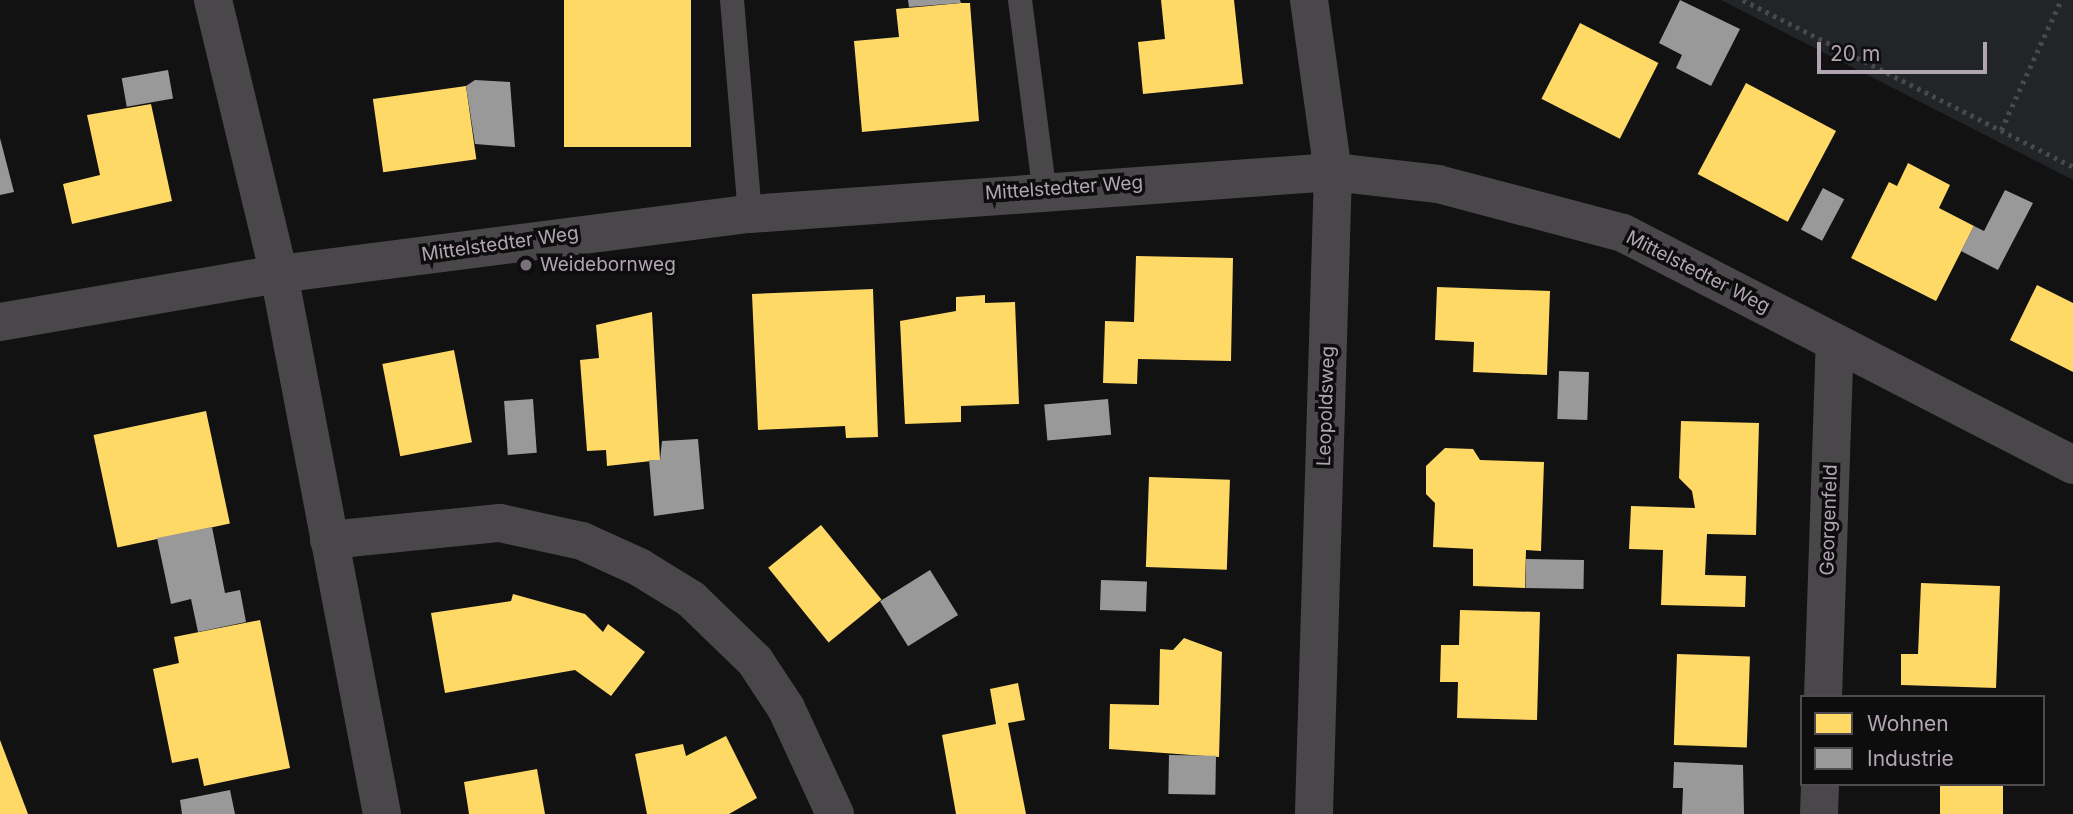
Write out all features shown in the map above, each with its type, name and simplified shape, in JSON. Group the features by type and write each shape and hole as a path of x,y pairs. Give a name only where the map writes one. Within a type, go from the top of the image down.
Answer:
{"street":[{"path":"213,0 279,274 382,814"},
{"name":"Leopoldsweg","path":"1309,0 1333,172 1314,814"},
{"name":"Mittelstedter Weg","path":"0,322 279,274 750,214 1044,188 1333,172 1438,184 1623,233 2073,466"},
{"name":"Georgenfeld","path":"1823,695 1835,343"},
{"path":"330,540 500,523 582,541 639,567 691,599 755,661 786,708 835,814"},
{"path":"1819,814 1820,786"}],"lane":[{"path":"732,0 750,214"},
{"path":"1020,0 1044,188"}],"path":[{"path":"1743,0 2073,167"},
{"path":"2001,130 2062,0"}],"shaded area":[{"path":"1721,0 2073,0 2073,180"}],"building: Wohnen":[{"path":"564,0 691,0 691,147 564,147"},
{"path":"1161,0 1234,0 1243,84 1143,94 1138,42 1165,39"},
{"path":"970,3 979,121 862,132 854,41 899,37 896,9"},
{"path":"1580,23 1658,63 1620,139 1541,99"},
{"path":"1746,83 1836,131 1788,222 1698,174"},
{"path":"466,86 476,159 383,172 373,99"},
{"path":"151,104 172,201 72,224 63,184 100,175 87,115"},
{"path":"1908,163 1950,185 1939,208 1974,226 1936,301 1851,258 1889,182 1897,186"},
{"path":"1136,256 1233,258 1231,361 1138,359 1137,384 1103,383 1105,321 1134,322"},
{"path":"2037,285 2073,303 2073,372 2010,340"},
{"path":"1437,287 1550,291 1547,375 1473,372 1474,342 1435,340"},
{"path":"873,289 878,437 846,438 845,426 758,430 752,294"},
{"path":"985,295 985,303 1015,302 1019,404 961,406 961,422 905,424 900,321 956,311 956,297"},
{"path":"652,312 660,460 607,466 606,450 587,451 580,360 599,358 596,325"},
{"path":"454,350 472,442 400,456 382,364"},
{"path":"206,411 230,523 117,547 94,435"},
{"path":"1681,421 1759,423 1756,535 1707,534 1705,575 1746,576 1745,607 1661,605 1663,550 1629,549 1631,506 1695,508 1692,491 1679,478"},
{"path":"1445,448 1473,449 1480,460 1544,462 1541,551 1526,550 1525,588 1473,586 1473,549 1433,547 1435,503 1426,494 1426,466"},
{"path":"1149,477 1230,480 1227,570 1146,567"},
{"path":"821,525 881,600 829,642 768,568"},
{"path":"1921,583 2000,586 1996,688 1901,685 1901,654 1918,654"},
{"path":"513,594 585,614 603,632 608,624 645,652 611,696 575,670 445,693 431,613 511,601"},
{"path":"1460,610 1540,612 1537,720 1457,718 1458,682 1440,682 1441,645 1459,645"},
{"path":"260,620 290,768 204,786 198,758 172,763 153,669 179,663 174,637"},
{"path":"1184,638 1222,652 1219,757 1109,749 1110,704 1159,705 1160,649 1173,650"},
{"path":"1677,654 1750,657 1747,747 1674,745"},
{"path":"1018,683 1025,720 1008,723 1026,814 956,814 942,735 996,724 990,689"},
{"path":"726,736 757,798 729,814 647,814 635,754 683,744 686,756"},
{"path":"0,740 28,814 0,814"},
{"path":"537,769 545,814 469,814 464,782"},
{"path":"1940,786 2003,786 2003,814 1940,814"}],"building: Industrie":[{"path":"908,0 960,0 961,3 909,7"},
{"path":"1680,0 1740,29 1711,86 1676,68 1682,55 1659,43"},
{"path":"168,70 173,99 127,107 122,78"},
{"path":"475,80 510,82 515,147 475,144 466,86"},
{"path":"0,138 14,192 0,195"},
{"path":"1823,188 1844,199 1822,241 1801,229"},
{"path":"2005,190 2033,203 1998,270 1961,251 1974,226 1984,231"},
{"path":"1559,371 1589,372 1587,420 1557,419"},
{"path":"533,399 537,453 508,455 504,401"},
{"path":"1108,399 1111,435 1047,440 1044,405"},
{"path":"698,439 704,509 654,516 649,460 660,460 662,441"},
{"path":"212,527 225,593 240,590 246,622 198,632 191,599 171,604 157,538"},
{"path":"1526,559 1584,560 1583,589 1525,588"},
{"path":"930,570 958,615 908,646 880,601"},
{"path":"1101,580 1147,582 1146,612 1100,610"},
{"path":"1169,755 1216,756 1215,795 1168,794"},
{"path":"1674,762 1743,765 1744,814 1682,814 1683,788 1673,788"},
{"path":"230,790 235,814 182,814 180,800"}],"place":[{"name":"Weidebornweg","path":"526,265"}]}
